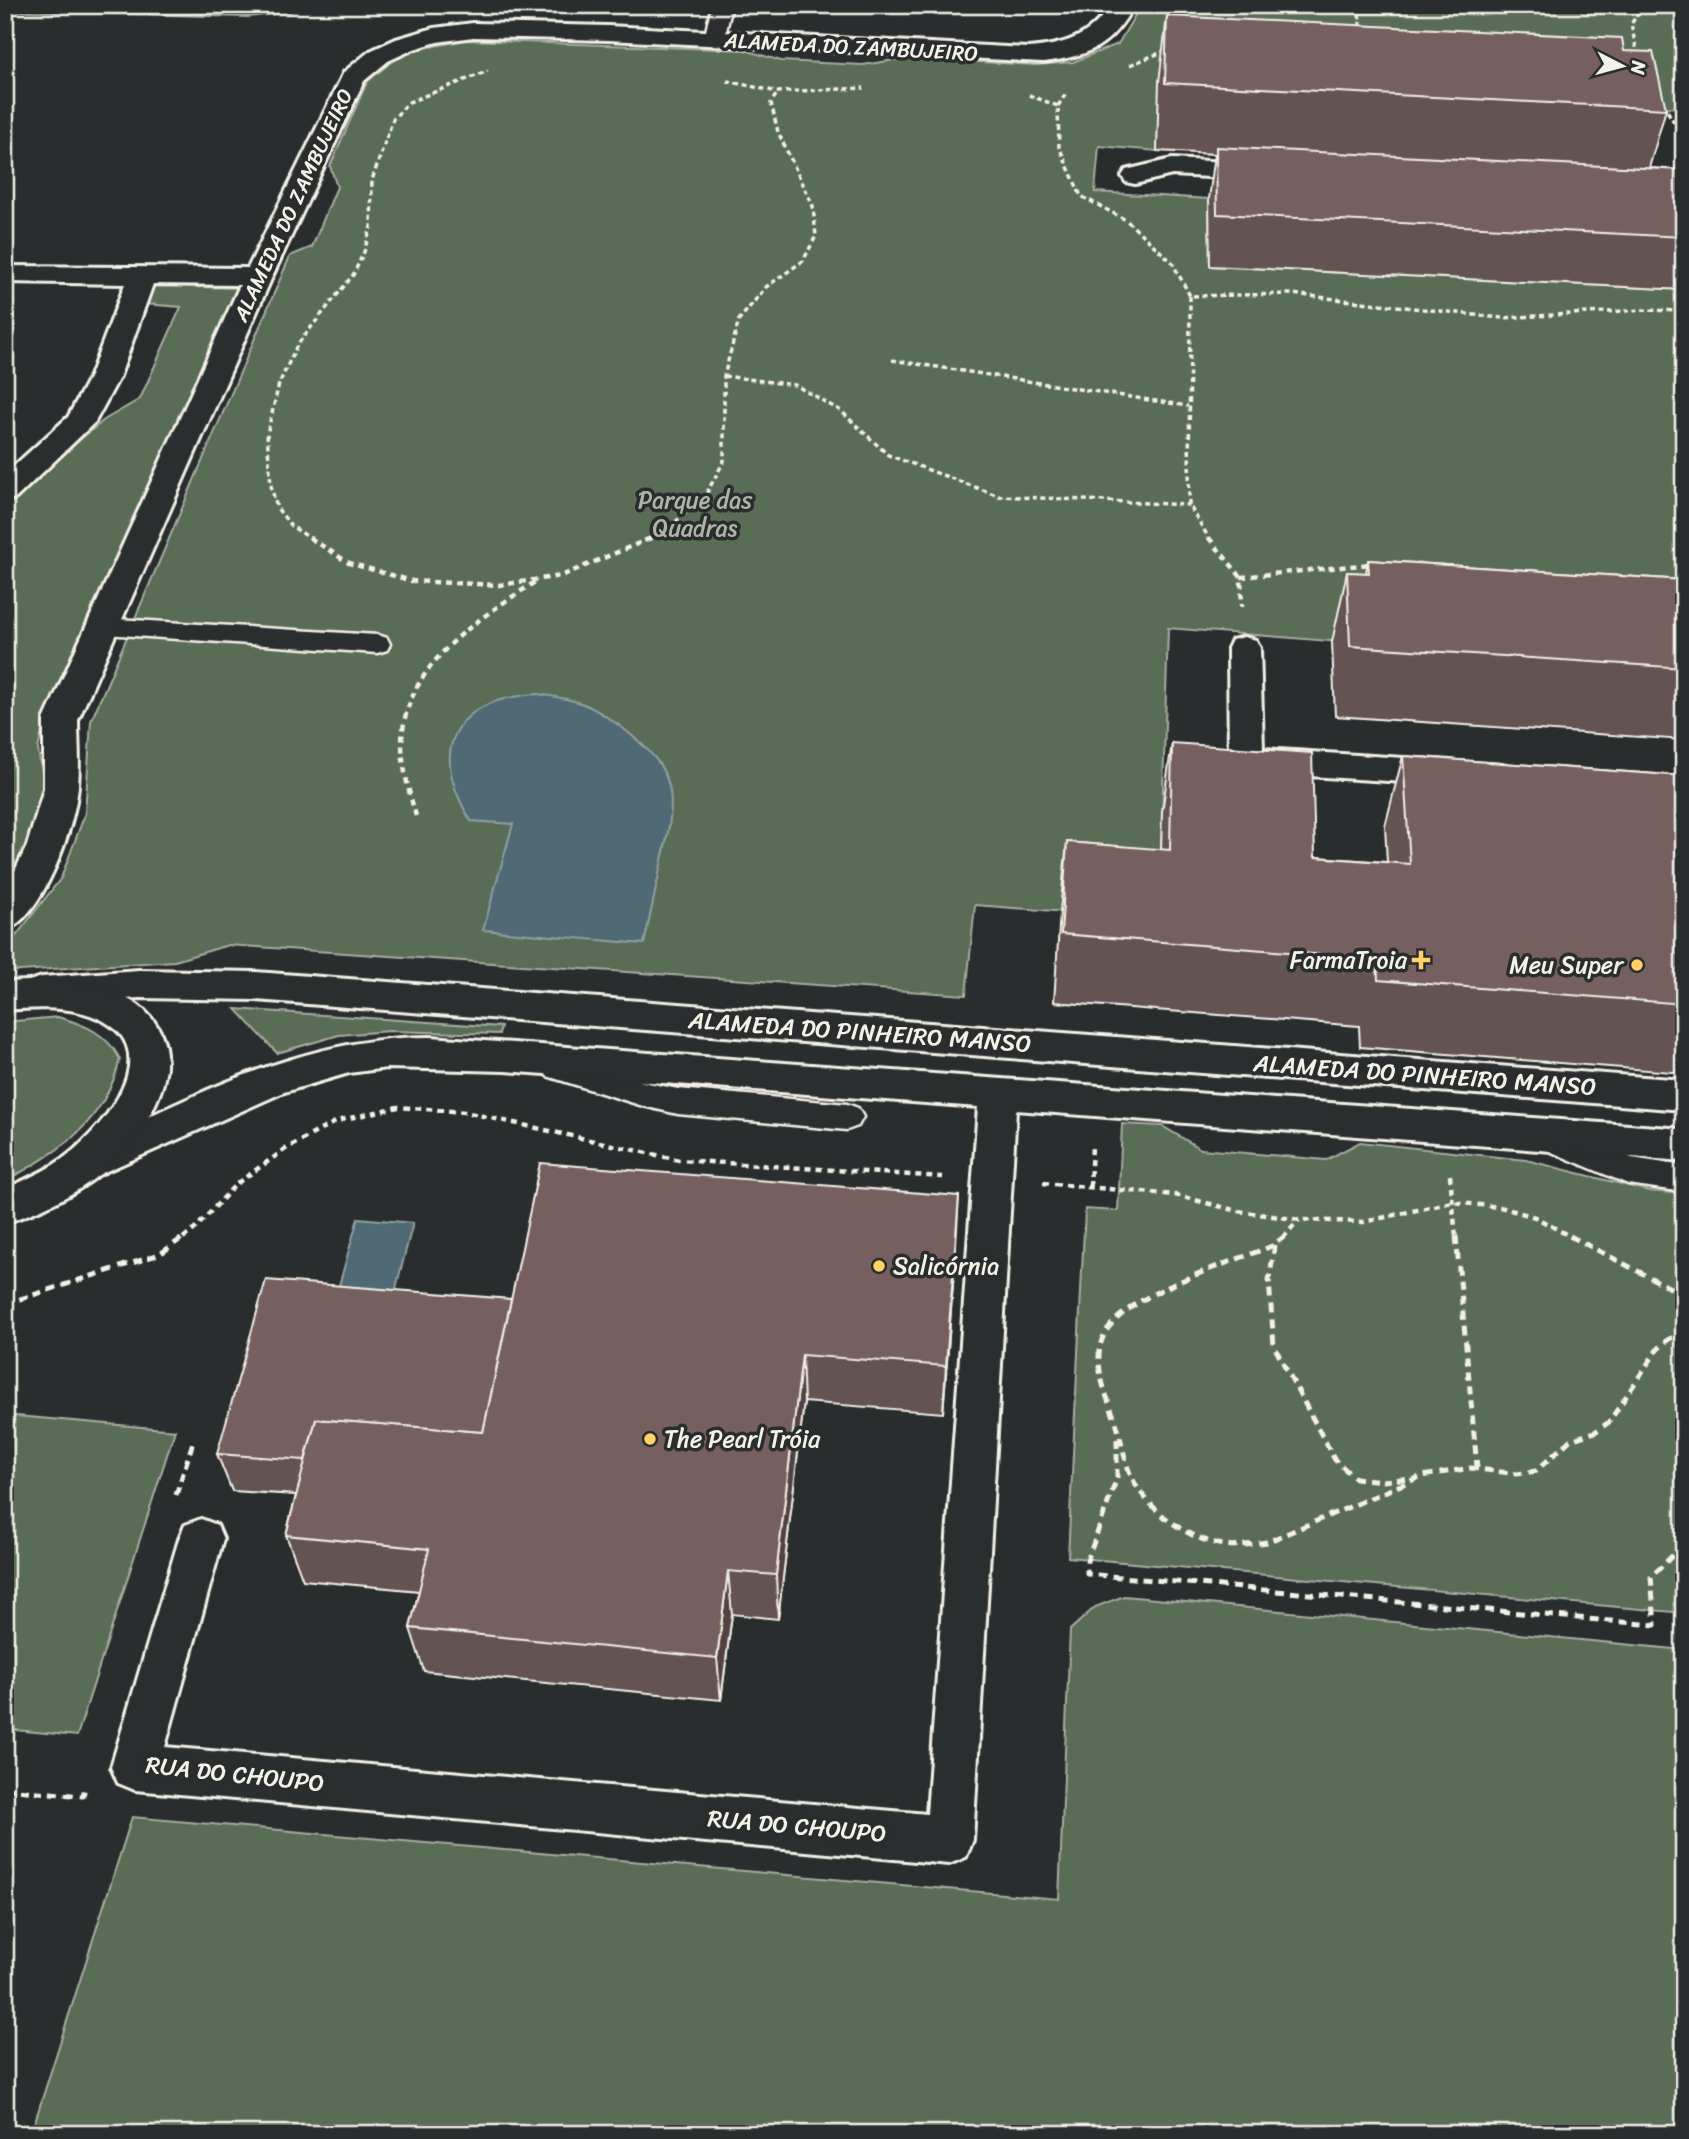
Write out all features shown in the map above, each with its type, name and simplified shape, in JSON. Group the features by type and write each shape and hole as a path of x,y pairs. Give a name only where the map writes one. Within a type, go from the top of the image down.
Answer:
{"street":[{"name":"ALAMEDA DO ZAMBUJEIRO","path":"5,917 28,887 45,846 61,788 61,720 100,627 258,277 353,78 368,63 405,44 461,31 608,33 1028,56 1065,53 1092,43 1111,26 1122,5"},
{"path":"608,33 626,12"},
{"path":"1135,176 1172,167 1294,173"},
{"path":"5,274 258,277"},
{"path":"5,491 80,422 101,386 142,276"},
{"path":"1244,648 1246,760 1479,774"},
{"name":"ALAMEDA DO PINHEIRO MANSO","path":"21,994 139,984 256,986 1684,1095"},
{"path":"5,1207 47,1187 95,1155 130,1115 147,1076 146,1051 138,1027 108,1006 72,995 21,994"},
{"name":"ALAMEDA DO PINHEIRO MANSO","path":"71,1171 270,1082 319,1065 387,1053 505,1056 1684,1144"},
{"name":"RUA DO CHOUPO","path":"201,1539 135,1767 950,1840 998,1094"}],"lane":[{"path":"714,40 722,5"},
{"path":"100,627 377,644"},
{"path":"505,1056 587,1073 653,1097 692,1104 847,1117"},
{"path":"1538,1133 1628,1171 1684,1179"}],"path":[{"path":"1358,5 1363,41"},
{"path":"1639,61 1631,24 1644,5"},
{"path":"1348,28 1373,28"},
{"path":"1126,66 1162,51 1174,50"},
{"path":"1624,53 1637,54"},
{"path":"493,69 409,102 393,119 372,180 370,227 364,252 353,275 297,345 279,384 267,434 271,486 277,508 291,526 349,563 412,581 499,585 561,576 662,534 705,496 724,461 724,376 739,320 766,287 803,261 816,236 813,206 778,132 771,103 778,92"},
{"path":"1058,106 1067,93 1079,88"},
{"path":"1662,103 1684,138"},
{"path":"1190,296 1189,505 1207,536 1241,577 1374,564"},
{"path":"891,360 1188,406"},
{"path":"724,376 795,385 841,411 888,454 999,496 1189,505"},
{"path":"416,816 404,772 404,721 425,672 467,626 537,581"},
{"path":"5,1304 160,1254 195,1229 236,1184 286,1148 337,1121 398,1107 465,1112 680,1160 993,1180 1175,1195 1238,1211 1300,1220 1364,1222 1452,1202 1500,1207 1535,1217 1673,1292 1684,1295"},
{"path":"1446,1126 1477,1468"},
{"path":"1300,1220 1275,1245 1205,1269 1130,1308 1102,1338 1098,1365 1102,1388 1117,1424 1122,1455 1134,1481 1161,1516 1192,1534 1224,1546 1265,1543 1417,1478"},
{"path":"1275,1245 1269,1280 1274,1346 1335,1460 1355,1478 1383,1481 1477,1468 1499,1473 1530,1474 1554,1458 1571,1439 1594,1433 1620,1413 1652,1354 1674,1335 1684,1333"},
{"path":"1117,1424 1117,1478 1087,1561 1087,1574 1655,1625 1651,1606 1651,1577 1674,1555 1684,1551"}],"green space":[{"path":"22,5 306,5 290,12 248,17 19,11"},
{"name":"Parque das Quadras","path":"1141,5 1684,5 1684,108 1160,82 1157,151 1099,146 1095,192 1209,199 1210,266 1684,290 1684,651 1354,643 1168,628 1159,919 975,905 966,995 228,945 175,961 5,972 5,950 61,878 85,814 91,721 290,256 312,247 337,187 330,166 367,82 398,56 466,40 745,50 781,61 863,65 907,58 1036,65 1073,62 1118,44"},
{"path":"153,286 242,288 47,710 38,749 43,779 39,811 31,838 5,885 5,508 41,472 104,420 140,399 181,307 145,304"},
{"path":"236,1009 501,1027 499,1034 389,1031 339,1035 277,1053"},
{"path":"58,1017 78,1023 102,1036 120,1059 113,1081 92,1118 78,1133 44,1159 5,1181 5,1022"},
{"path":"1122,1124 1162,1126 1201,1149 1326,1160 1360,1142 1526,1160 1649,1191 1684,1194 1684,1613 1068,1557 1085,1209 1118,1211"},
{"path":"5,1415 175,1430 77,1736 5,1729"},
{"path":"1124,1596 1684,1650 1684,2134 31,2134 132,1817 1059,1899 1070,1630 1095,1607"}],"water":[{"path":"538,694 575,701 603,714 643,745 665,774 671,803 670,820 644,944 483,930 513,824 471,821 458,795 451,771 450,750 456,732 468,717 485,706 509,698"},
{"path":"358,1218 413,1223 388,1319 331,1314"}],"building":[{"path":"1167,16 1622,38 1624,51 1653,52 1666,109 1165,83"},
{"path":"1216,147 1684,170 1684,237 1217,214"},
{"path":"1368,560 1684,580 1684,668 1350,646 1347,572 1369,573"},
{"path":"1172,743 1312,753 1315,857 1410,864 1403,756 1684,776 1684,1004 1378,980 1377,959 1061,934 1067,842 1170,850"},
{"name":"The Pearl Tróia","path":"540,1163 959,1196 946,1366 802,1355 776,1575 728,1571 717,1658 410,1628 429,1549 286,1535 316,1419 483,1432"},
{"path":"266,1280 511,1299 483,1432 316,1419 305,1460 217,1454"}],"place":[{"name":"FarmaTroia","path":"1421,960"},
{"name":"Meu Super","path":"1637,965"},
{"name":"Salicórnia","path":"879,1266"},
{"name":"The Pearl Tróia","path":"650,1439"}]}
